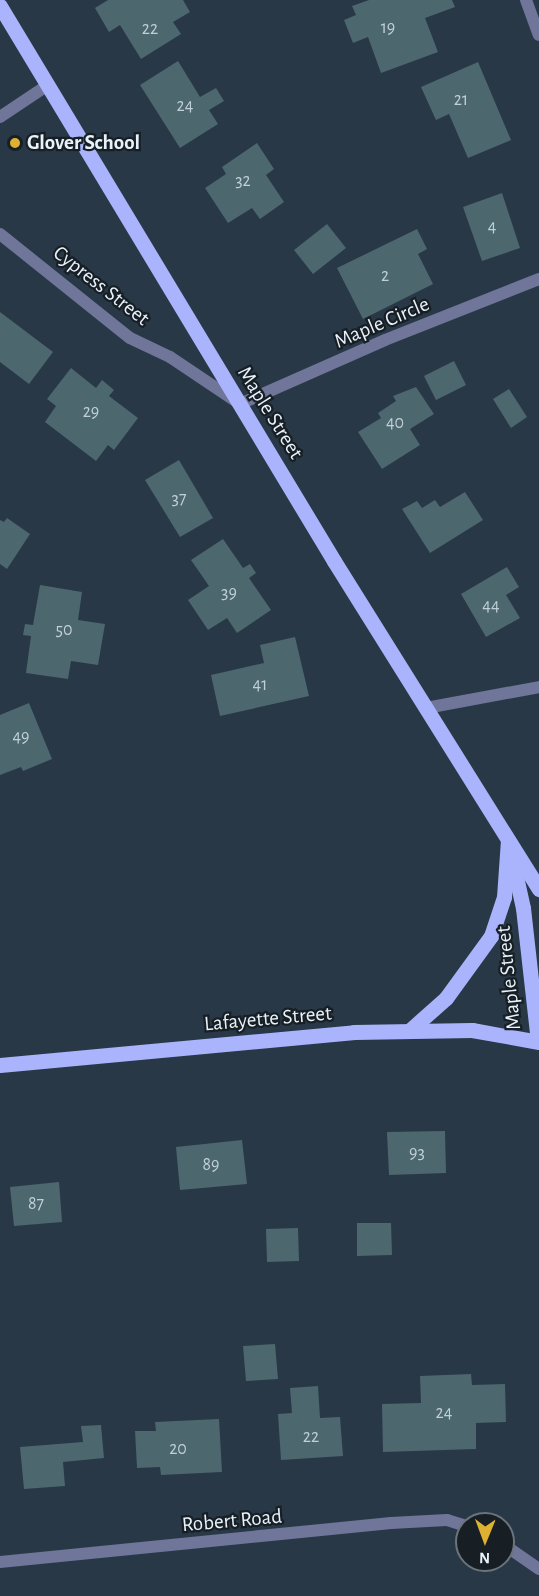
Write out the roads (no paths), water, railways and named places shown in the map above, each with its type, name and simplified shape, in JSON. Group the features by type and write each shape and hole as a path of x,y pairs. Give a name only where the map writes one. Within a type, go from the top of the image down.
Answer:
{"main road":[{"name":"Maple Street","path":"0,6 240,404 539,889"},
{"name":"Maple Street","path":"508,840 523,908 538,1041"},
{"path":"410,1030 446,998 491,936 504,897 508,840"},
{"name":"Lafayette Street","path":"0,1065 410,1030 472,1030 538,1041"}],"street":[{"path":"526,0 539,35"},
{"path":"0,117 48,85"},
{"name":"Cypress Street","path":"0,234 130,338 170,357 240,404"},
{"name":"Maple Circle","path":"240,404 385,340 539,279"},
{"path":"426,708 539,687"},
{"name":"Robert Road","path":"0,1562 391,1523 447,1520 455,1522"},
{"path":"515,1552 539,1569"}],"place":[{"name":"Glover School","path":"15,143"}]}
